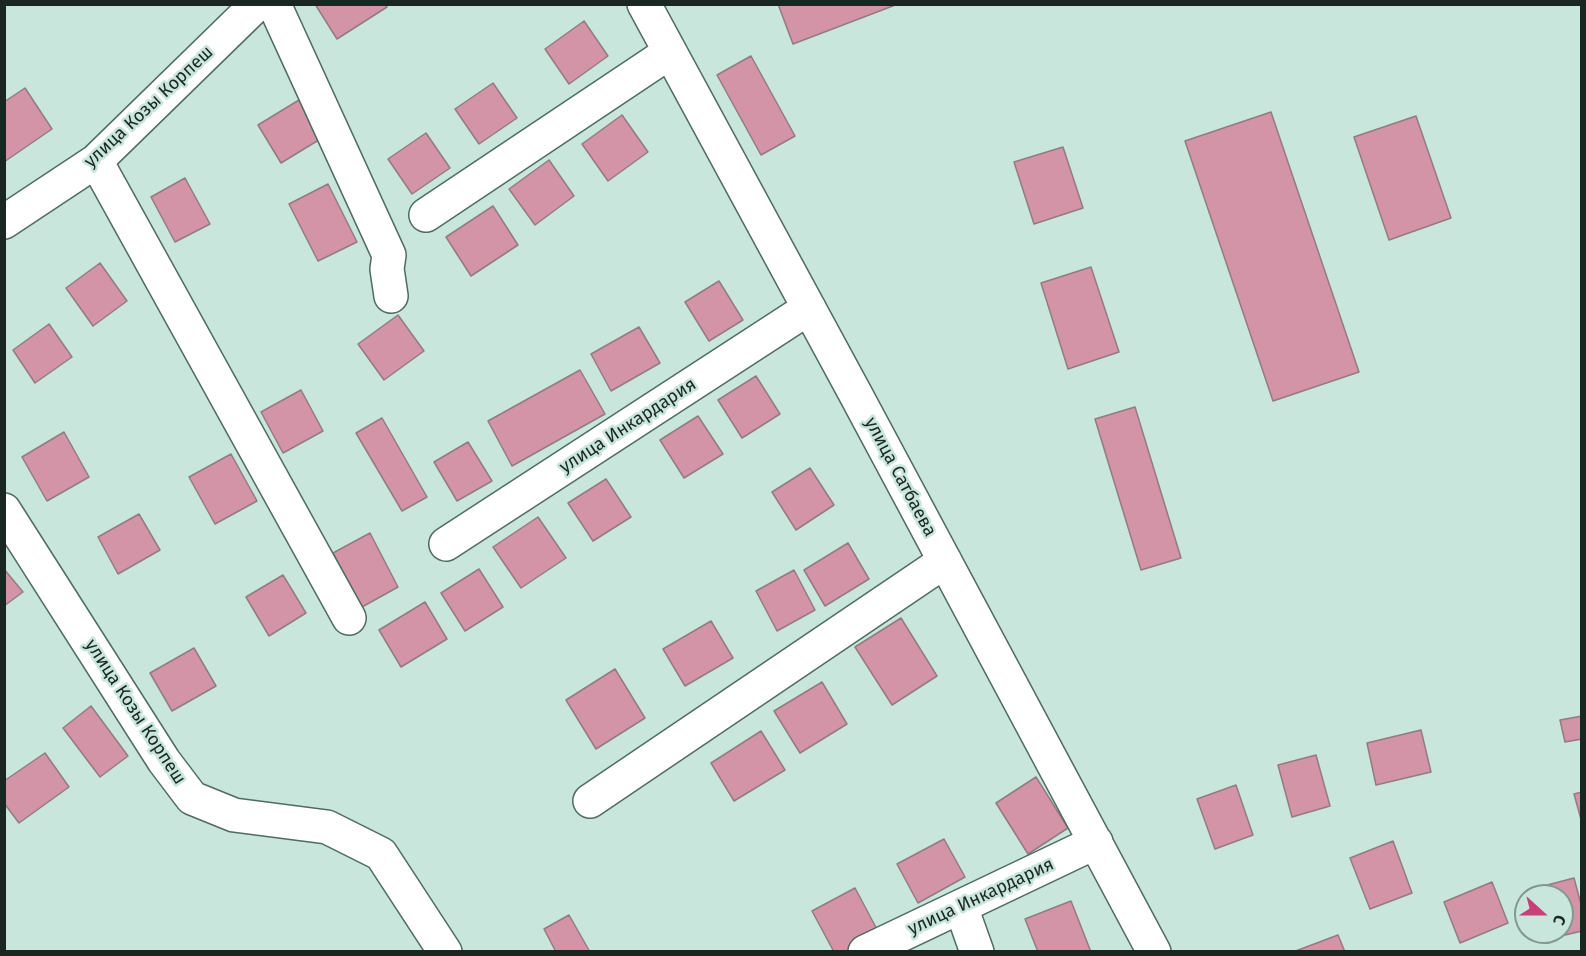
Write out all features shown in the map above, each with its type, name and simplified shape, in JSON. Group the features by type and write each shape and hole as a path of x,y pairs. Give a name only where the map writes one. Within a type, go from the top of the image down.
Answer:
{"street":[{"name":"улица Козы Корпеш","path":"4,222 96,161 257,4"},
{"path":"274,4 389,255 387,269 391,296"},
{"name":"улица Сатбаева","path":"644,4 1154,951"},
{"path":"426,215 670,52"},
{"path":"96,161 349,618"},
{"name":"улица Инкардария","path":"446,544 809,308"},
{"name":"улица Козы Корпеш","path":"4,510 164,761 192,798 234,815 327,827 381,854 445,951"},
{"path":"590,801 945,561"},
{"name":"улица Инкардария","path":"865,951 1096,843"},
{"path":"961,907 977,951"}],"building":[{"path":"315,4 385,4 387,7 337,39"},
{"path":"778,4 898,4 793,44"},
{"path":"584,21 608,56 569,84 545,49"},
{"path":"751,56 795,136 761,155 717,75"},
{"path":"493,83 517,118 479,144 455,109"},
{"path":"25,88 52,129 4,162 4,102"},
{"path":"299,100 322,138 281,163 258,125"},
{"path":"1271,112 1359,372 1273,401 1185,141"},
{"path":"622,115 648,152 608,181 582,144"},
{"path":"1416,116 1451,218 1389,240 1354,137"},
{"path":"426,133 450,168 412,194 388,159"},
{"path":"1063,147 1083,208 1034,224 1014,162"},
{"path":"549,160 574,196 535,225 509,189"},
{"path":"185,178 210,224 175,242 151,197"},
{"path":"328,184 357,242 318,261 289,204"},
{"path":"493,206 518,245 471,276 446,237"},
{"path":"100,263 127,301 93,326 66,288"},
{"path":"1091,267 1119,352 1068,369 1041,283"},
{"path":"719,281 743,320 709,341 685,302"},
{"path":"398,315 424,351 384,380 358,344"},
{"path":"49,324 72,357 35,383 13,350"},
{"path":"639,327 660,363 611,391 591,354"},
{"path":"580,370 605,414 512,466 488,421"},
{"path":"756,376 780,414 742,438 718,400"},
{"path":"301,390 323,431 283,453 261,412"},
{"path":"1135,407 1181,558 1141,570 1095,419"},
{"path":"698,416 723,454 684,478 660,440"},
{"path":"382,418 427,497 402,511 356,433"},
{"path":"64,432 89,477 47,501 22,457"},
{"path":"468,442 492,481 457,501 434,462"},
{"path":"231,454 257,501 215,524 189,477"},
{"path":"810,468 834,505 796,530 772,492"},
{"path":"606,479 631,517 593,541 568,503"},
{"path":"139,514 160,550 118,574 98,537"},
{"path":"538,517 566,558 521,588 493,547"},
{"path":"370,533 398,587 362,607 333,553"},
{"path":"848,543 869,579 825,606 804,570"},
{"path":"4,569 23,592 4,606"},
{"path":"479,569 503,607 465,631 441,593"},
{"path":"794,570 815,610 777,631 756,591"},
{"path":"283,575 306,613 269,636 246,597"},
{"path":"425,602 447,639 401,667 379,630"},
{"path":"901,618 937,676 892,705 855,647"},
{"path":"711,621 733,658 685,686 663,649"},
{"path":"194,648 216,686 172,711 150,673"},
{"path":"615,669 645,718 596,749 566,700"},
{"path":"822,682 847,724 800,753 774,711"},
{"path":"91,706 128,756 100,777 63,728"},
{"path":"1582,716 1582,739 1565,742 1560,720"},
{"path":"1421,730 1431,772 1376,785 1367,743"},
{"path":"761,731 785,770 734,801 711,763"},
{"path":"45,753 69,787 19,823 4,803 4,781"},
{"path":"1316,755 1330,806 1292,817 1278,765"},
{"path":"1036,777 1068,828 1028,854 996,803"},
{"path":"1236,785 1253,835 1215,849 1197,799"},
{"path":"1582,792 1582,823 1574,794"},
{"path":"944,839 965,877 918,903 897,864"},
{"path":"1393,841 1412,893 1370,909 1350,858"},
{"path":"1574,878 1582,908 1582,931 1574,933 1574,884 1551,884"},
{"path":"1492,882 1508,923 1460,943 1444,902"},
{"path":"855,888 880,935 850,952 834,952 812,911"},
{"path":"1071,901 1091,952 1038,952 1025,919"},
{"path":"569,915 590,952 556,952 544,929"},
{"path":"1338,935 1345,952 1293,952"}]}
